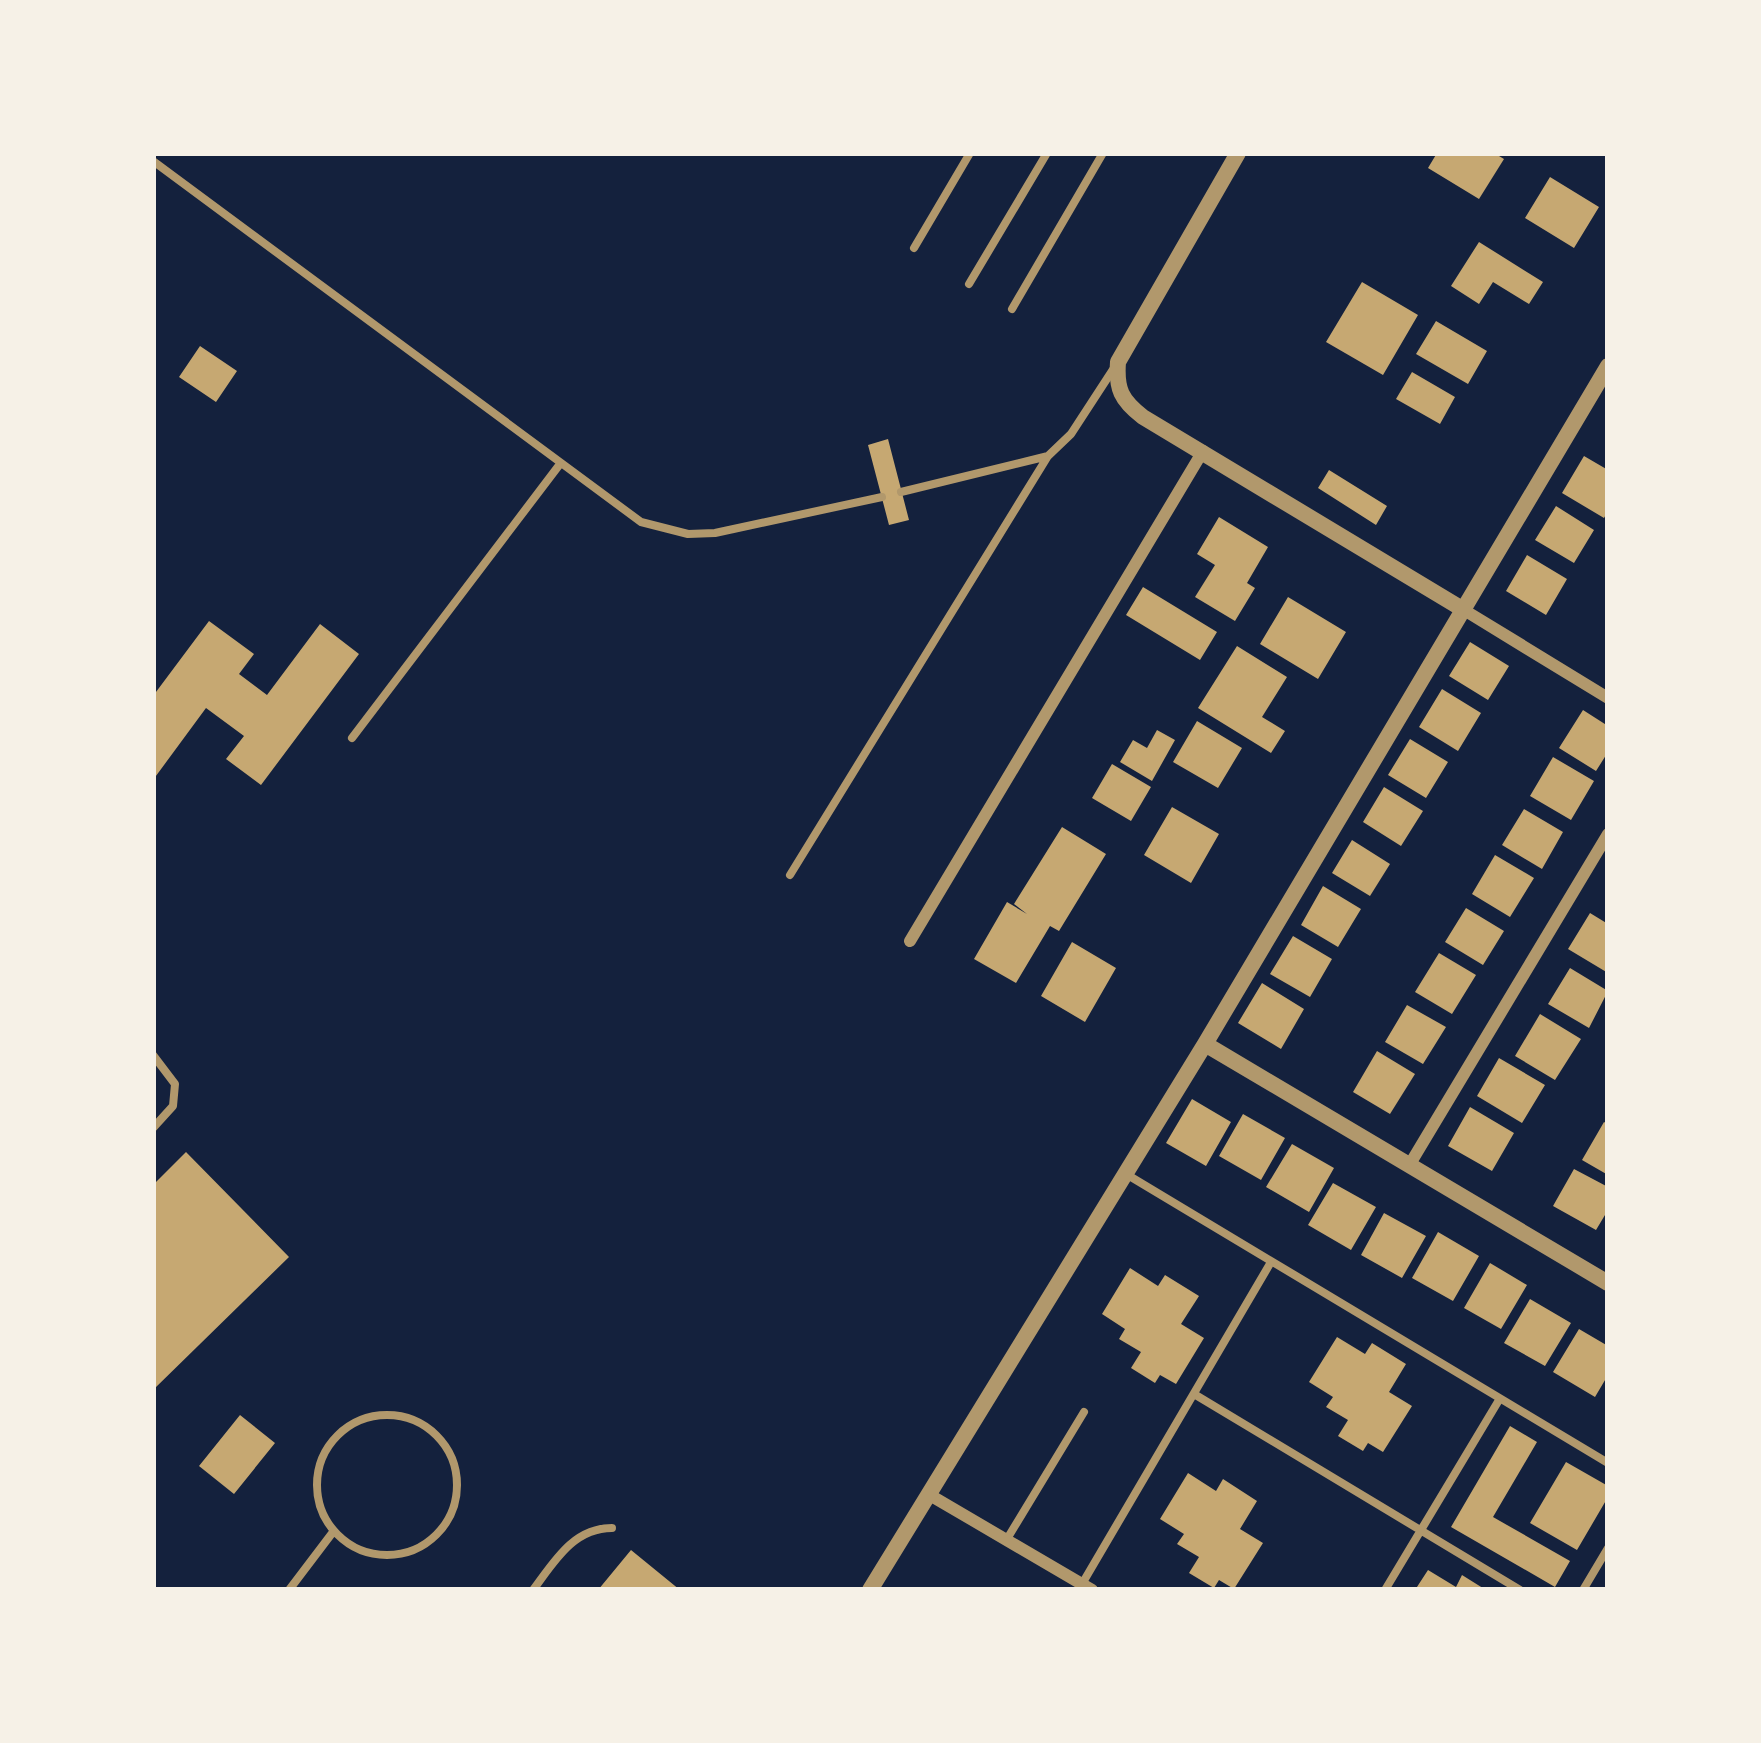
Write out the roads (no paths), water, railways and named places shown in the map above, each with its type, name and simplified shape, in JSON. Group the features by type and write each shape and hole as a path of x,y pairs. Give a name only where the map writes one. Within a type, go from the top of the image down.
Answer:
{"street":[{"path":"1238,153 1118,362 1118,389 1128,405 1608,698"},
{"path":"870,1590 1205,1044 1608,366"},
{"path":"910,941 1203,451"},
{"path":"1410,1164 1608,834"},
{"path":"1205,1044 1608,1283"},
{"path":"928,1494 1087,1587"}],"lane":[{"path":"914,248 970,153"},
{"path":"969,284 1047,153"},
{"path":"1012,309 1103,153"},
{"path":"153,161 641,522 688,534 715,533 881,496"},
{"path":"790,875 1048,456 1071,434 1118,362"},
{"path":"902,492 1048,456"},
{"path":"352,737 560,464"},
{"path":"153,1055 175,1084 173,1106 153,1128"},
{"path":"1125,1174 1608,1463"},
{"path":"1087,1587 1271,1262"},
{"path":"1194,1394 1520,1590"},
{"path":"1385,1590 1499,1400"},
{"path":"1006,1540 1084,1412"},
{"path":"384,1414 415,1420 441,1439 456,1467 457,1498 444,1527 420,1548 389,1556 358,1550 332,1532 318,1504 316,1472 329,1443 353,1422 384,1414"},
{"path":"532,1590 578,1537 612,1528"},
{"path":"289,1590 332,1532"},
{"path":"1583,1590 1608,1548"}]}
